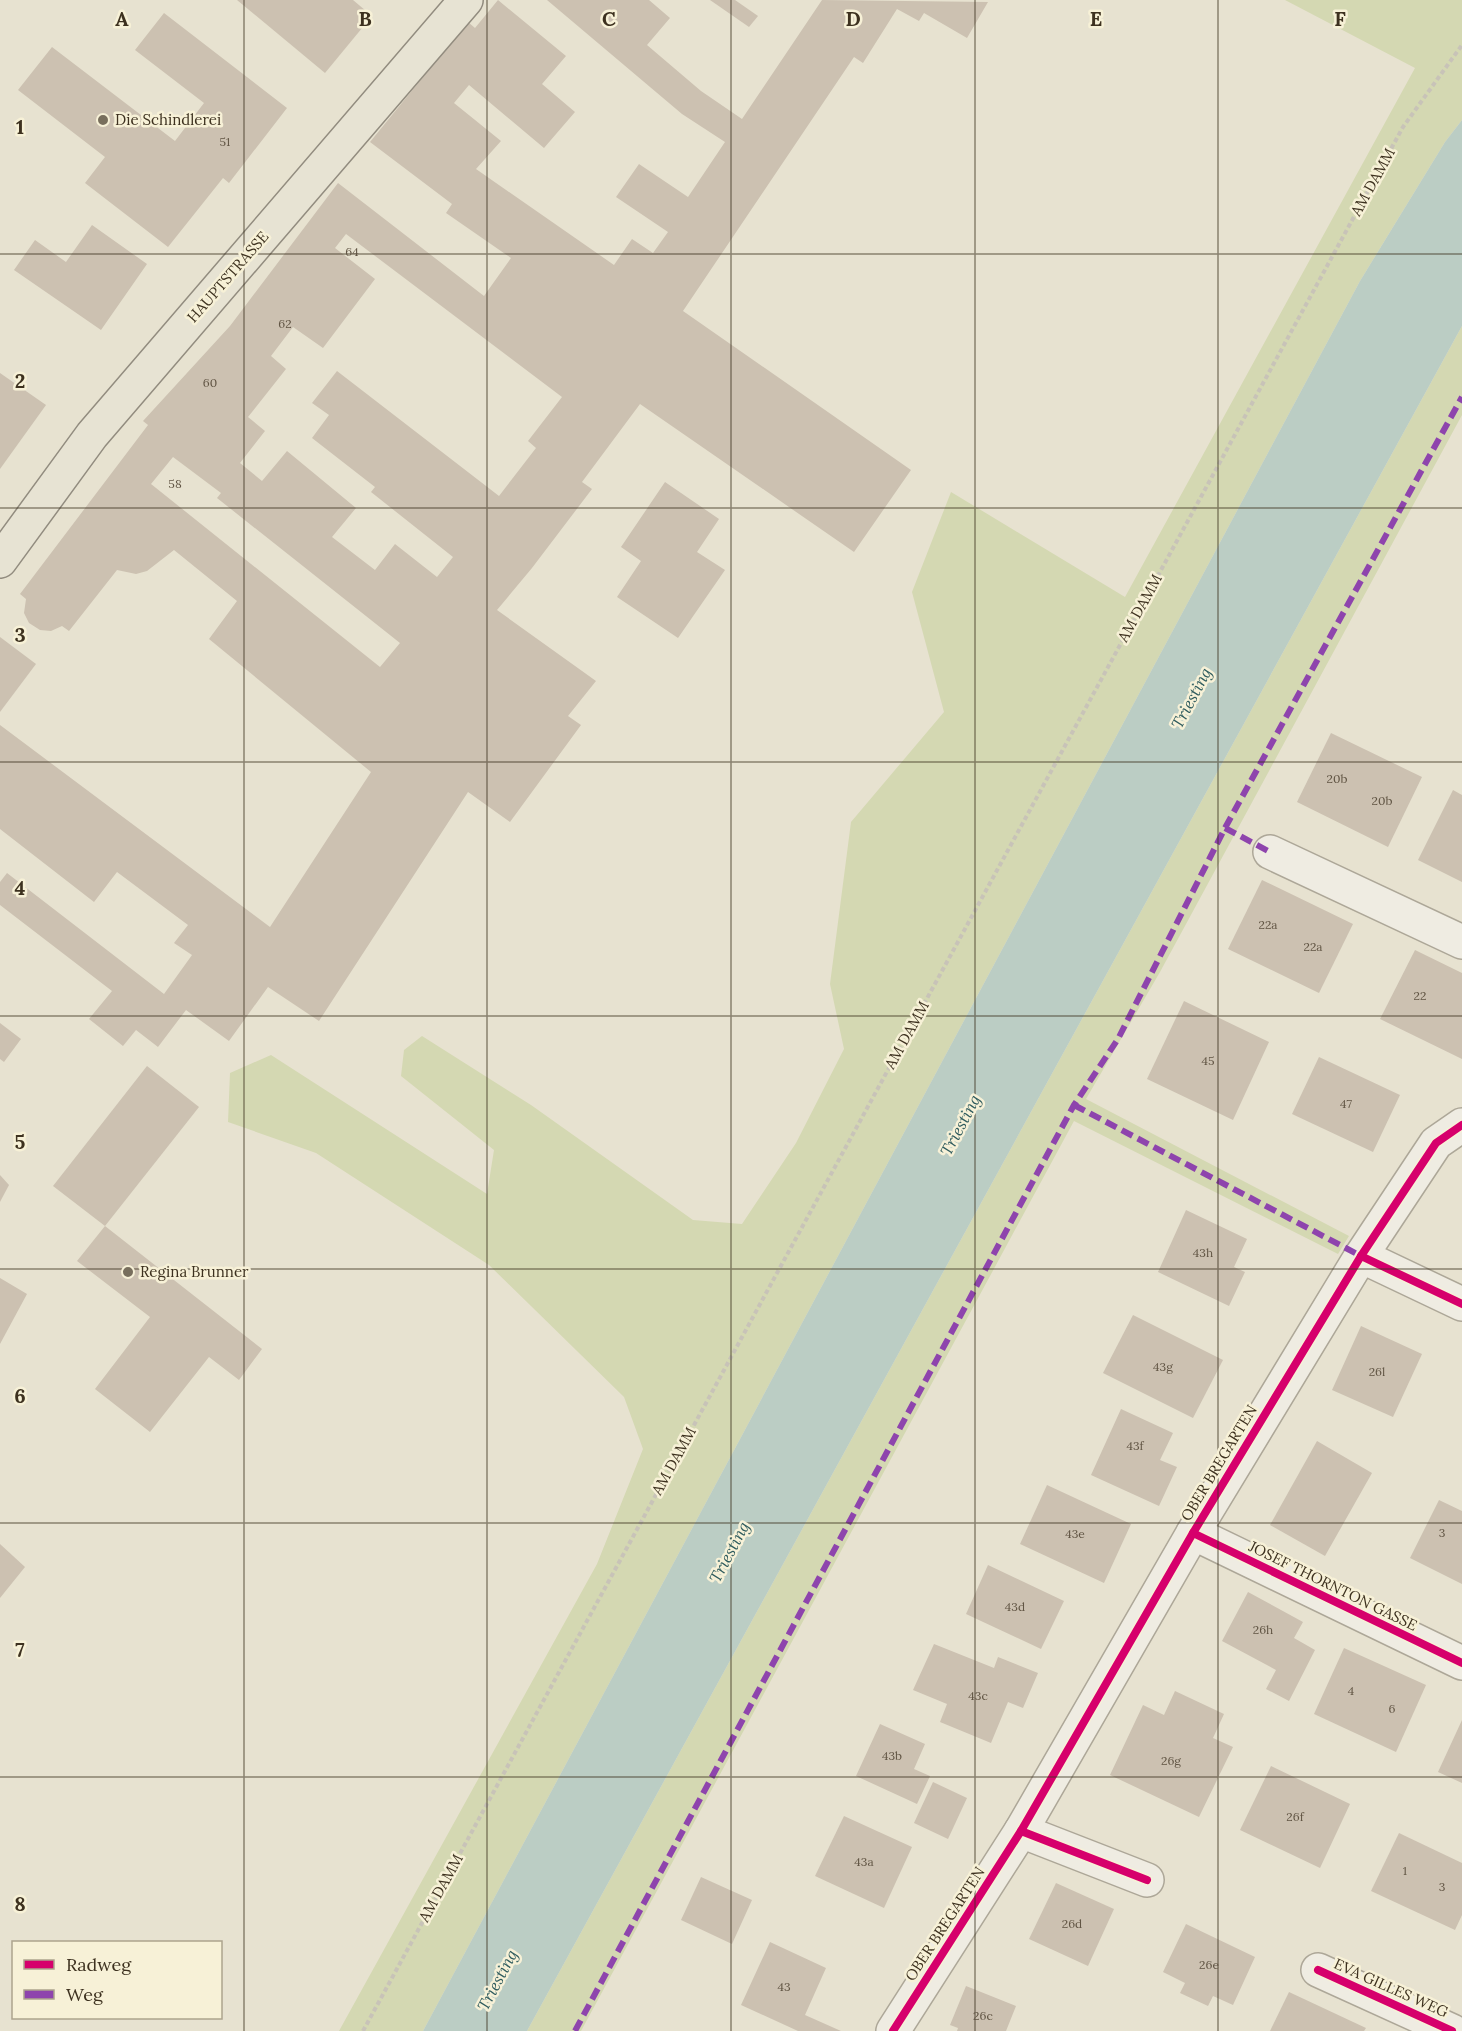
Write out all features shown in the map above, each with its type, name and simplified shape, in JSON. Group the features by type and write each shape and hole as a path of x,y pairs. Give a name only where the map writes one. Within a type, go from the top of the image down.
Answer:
{"main road":[{"name":"HAUPTSTRASSE","path":"0,561 92,435 466,0"}],"street":[{"path":"1270,852 1462,942"},
{"name":"OBER BREGARTEN","path":"893,2031 1021,1831 1193,1533 1361,1256 1436,1143 1462,1125"},
{"path":"1361,1256 1462,1304"},
{"name":"JOSEF THORNTON GASSE","path":"1193,1533 1462,1664"},
{"path":"1021,1831 1147,1880"},
{"name":"EVA GILLES WEG","path":"1318,1970 1452,2031"}],"green space":[{"path":"1285,0 1462,0 1462,120 1445,142 1360,281 423,2031 339,2031 597,1564 643,1449 624,1397 489,1265 316,1153 228,1122 230,1073 271,1055 487,1194 494,1150 401,1076 404,1050 422,1036 531,1105 693,1220 742,1224 796,1143 844,1049 830,984 851,822 944,712 912,592 951,492 1125,597 1415,68"},
{"path":"1462,326 1462,415 1160,972 1086,1099 1349,1236 1338,1254 1074,1121 581,2031 527,2031"}],"water":[{"name":"Triesting","path":"1462,120 1462,326 527,2031 423,2031 1360,281 1445,142"}],"building":[{"path":"237,0 353,0 372,16 325,73"},
{"path":"498,0 566,56 542,84 575,112 544,148 469,85 454,103 501,141 476,169 614,265 632,239 653,253 668,232 616,197 639,164 688,197 725,142 682,114 547,0 649,0 670,18 647,45 701,91 742,119 822,0 988,2 967,38 924,13 919,21 897,9 863,63 854,57 683,311 911,470 854,552 640,404 582,482 592,489 497,610 596,681 568,716 581,725 510,822 468,792 319,1021 268,987 229,1041 186,1010 158,1047 136,1030 123,1046 89,1019 112,991 0,905 0,882 7,873 164,994 192,955 174,943 188,925 117,872 94,902 0,829 0,725 270,927 371,772 209,639 237,601 174,550 147,571 136,574 117,570 69,631 62,626 51,631 40,630 29,623 24,613 26,599 20,594 148,425 143,421 230,326 338,183 484,296 511,258 446,213 452,204 370,142 468,22 475,28","holes":["346,234 562,397 528,441 536,448 499,496 337,371 312,403 329,415 312,438 375,487 371,492 453,557 437,577 395,544 375,570 332,537 356,508 287,451 262,481 240,463 265,431 248,417 286,369 271,356 293,327 323,348 375,279 335,248","173,457 221,493 217,498 400,643 380,667 151,484"]},
{"path":"710,0 735,0 758,16 749,27"},
{"path":"164,13 287,108 229,183 223,178 168,247 85,183 105,157 18,90 52,47 175,141 204,103 135,50"},
{"path":"92,225 147,264 101,330 14,270 35,240 66,262"},
{"path":"0,373 46,405 0,469"},
{"path":"665,482 719,519 697,552 725,570 678,638 617,597 641,561 621,547"},
{"path":"0,637 36,664 0,712"},
{"path":"1331,733 1422,777 1388,847 1297,802"},
{"path":"1453,790 1462,795 1462,882 1418,860"},
{"path":"1262,880 1353,924 1319,993 1228,949"},
{"path":"1415,950 1462,973 1462,1059 1380,1019"},
{"path":"1184,1001 1269,1042 1233,1120 1147,1079"},
{"path":"0,1023 21,1039 4,1062 0,1059"},
{"path":"1319,1057 1400,1095 1373,1152 1292,1114"},
{"path":"147,1066 199,1107 105,1226 53,1186"},
{"path":"0,1175 9,1185 0,1202"},
{"path":"1186,1210 1247,1239 1234,1267 1245,1272 1229,1306 1158,1272"},
{"path":"105,1226 262,1349 239,1380 209,1357 150,1432 95,1389 150,1317 77,1261"},
{"path":"0,1278 27,1294 0,1344"},
{"path":"1133,1315 1223,1360 1193,1418 1103,1373"},
{"path":"1361,1326 1422,1354 1393,1417 1332,1390"},
{"path":"1121,1409 1173,1433 1160,1460 1177,1467 1159,1506 1091,1475"},
{"path":"1317,1441 1372,1473 1325,1556 1270,1525"},
{"path":"1047,1485 1131,1524 1104,1583 1020,1544"},
{"path":"1439,1500 1462,1511 1462,1584 1410,1558"},
{"path":"0,1544 25,1567 0,1598"},
{"path":"988,1565 1064,1601 1041,1649 966,1614"},
{"path":"1248,1592 1303,1622 1294,1638 1315,1650 1289,1701 1266,1689 1276,1670 1222,1641"},
{"path":"934,1644 994,1668 998,1657 1038,1673 1023,1708 1008,1702 991,1743 940,1722 947,1704 913,1690"},
{"path":"1344,1648 1426,1685 1396,1752 1314,1714"},
{"path":"1175,1691 1224,1714 1213,1738 1233,1747 1199,1817 1110,1775 1143,1705 1164,1715"},
{"path":"1462,1720 1462,1783 1438,1772"},
{"path":"880,1724 925,1744 914,1769 930,1776 917,1804 856,1776"},
{"path":"1271,1766 1350,1804 1320,1868 1240,1830"},
{"path":"933,1782 967,1798 948,1839 914,1823"},
{"path":"844,1816 912,1847 884,1908 815,1876"},
{"path":"1399,1833 1462,1863 1462,1915 1455,1930 1371,1891"},
{"path":"701,1877 752,1900 732,1944 681,1920"},
{"path":"1056,1883 1114,1909 1088,1966 1029,1939"},
{"path":"1186,1924 1255,1957 1233,2005 1213,1996 1208,2006 1180,1993 1185,1983 1163,1972"},
{"path":"770,1942 826,1968 805,2015 841,2031 798,2031 741,2005"},
{"path":"966,1986 1016,2006 1006,2031 957,2031 958,2028 950,2025"},
{"path":"1289,1992 1366,2028 1364,2031 1270,2031"}],"marked path":[{"path":"575,2031 1074,1105 1118,1039 1225,828 1462,397"},
{"path":"1225,828 1270,852"},
{"path":"1074,1105 1361,1256"}],"cycle path":[{"path":"893,2031 1021,1831 1193,1533 1361,1256 1436,1143 1462,1125"},
{"path":"1361,1256 1462,1304"},
{"path":"1193,1533 1462,1663"},
{"path":"1021,1831 1147,1880"},
{"path":"1318,1970 1452,2031"}],"place":[{"name":"Die Schindlerei","path":"103,120"},
{"name":"Regina Brunner","path":"128,1272"}]}
